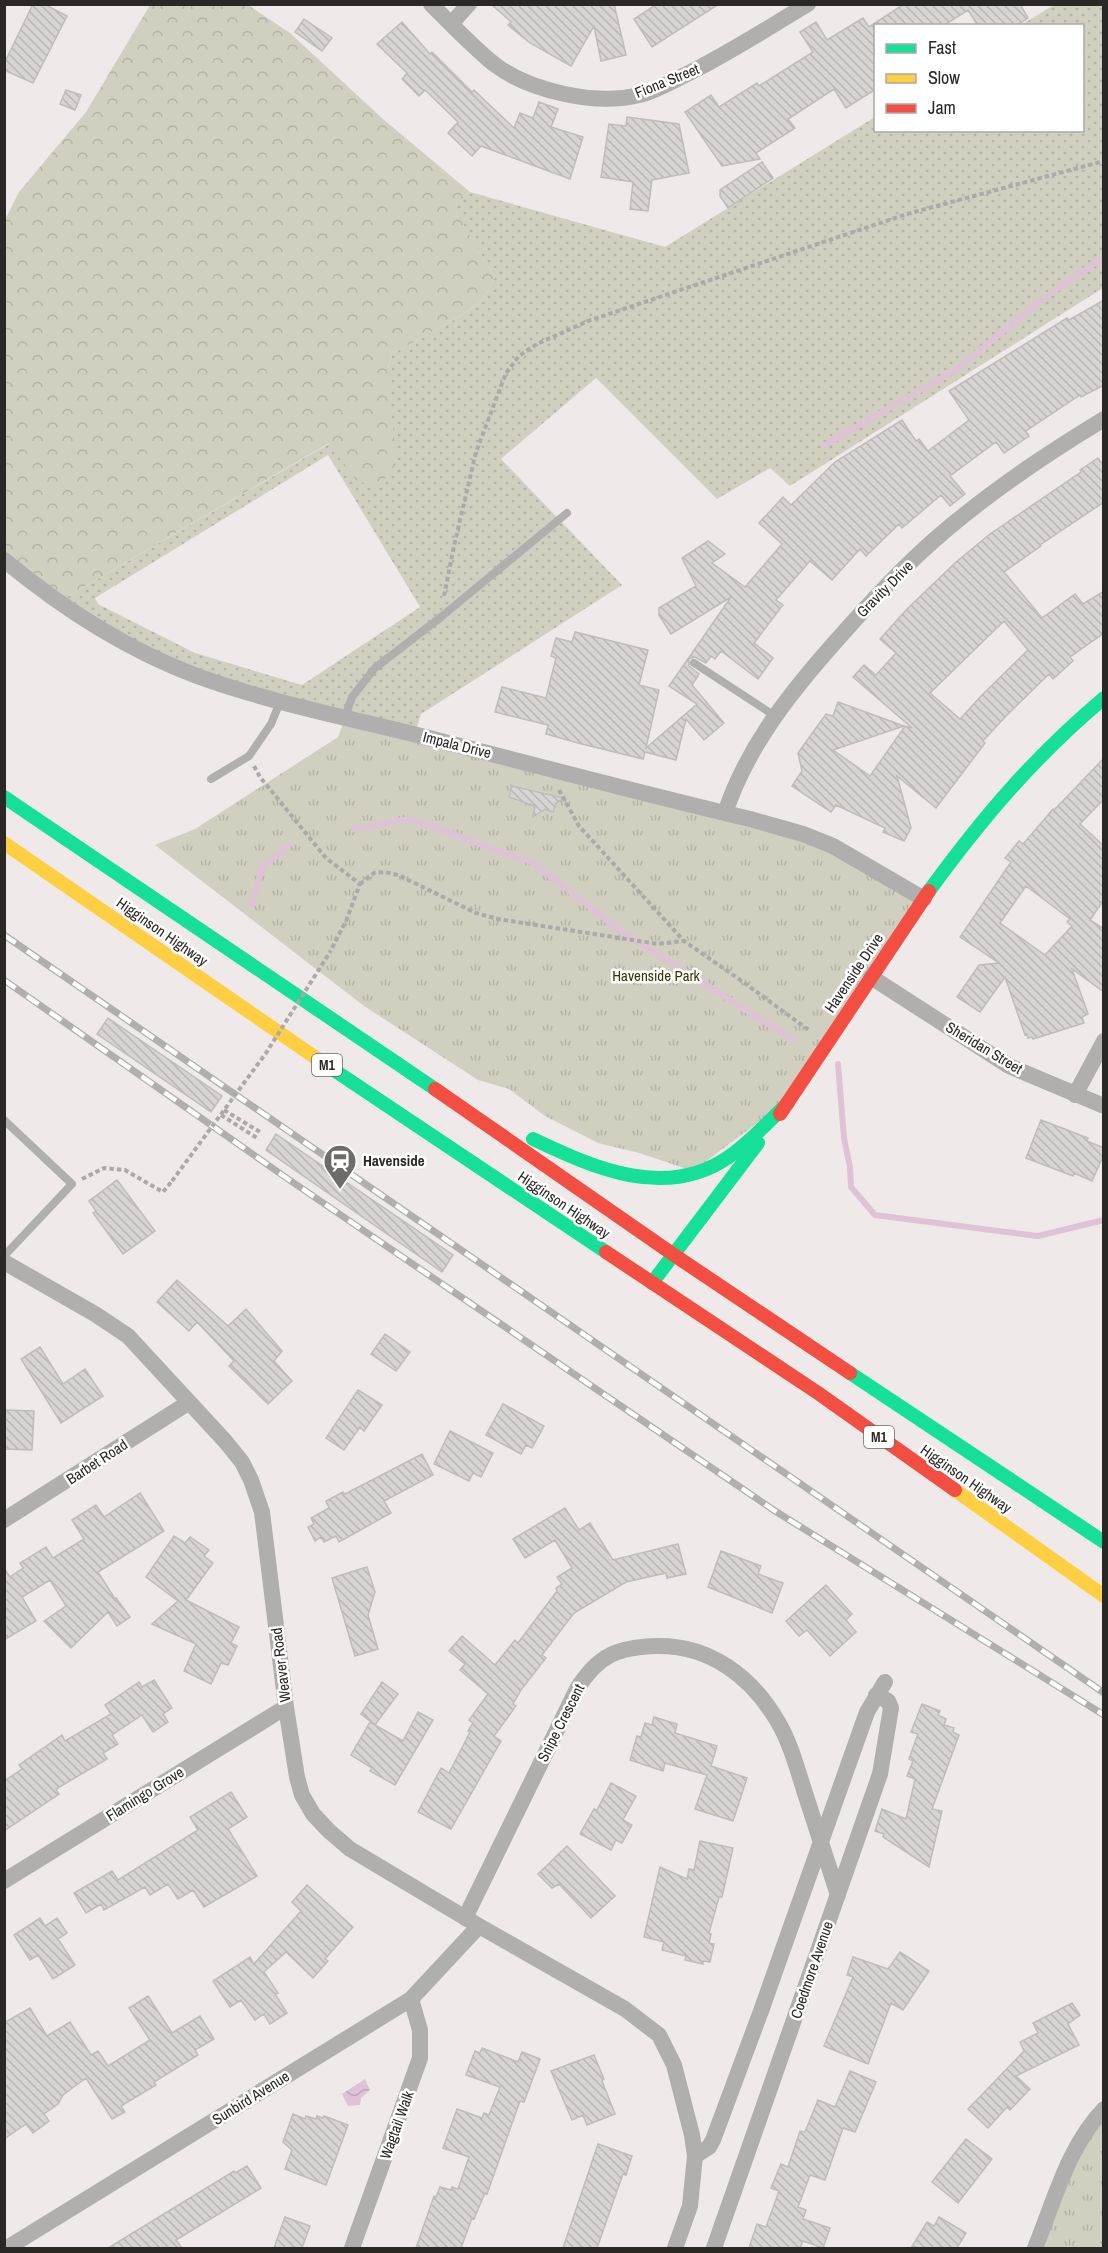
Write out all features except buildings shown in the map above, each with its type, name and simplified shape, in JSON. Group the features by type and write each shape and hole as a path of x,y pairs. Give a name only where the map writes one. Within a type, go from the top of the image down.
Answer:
{"main road":[{"name":"Havenside Drive","path":"652,1283 788,1103 924,899 994,808 1062,734 1104,698"},
{"name":"Higginson Highway","path":"4,797 452,1101 674,1255 1104,1542"},
{"name":"Higginson Highway","path":"4,843 307,1052 818,1393 1104,1596"},
{"path":"452,1101 590,1166 626,1177 660,1179 694,1173 730,1156 788,1103"}],"street":[{"name":"Fiona Street","path":"431,4 496,65 516,77 546,89 579,97 607,98 638,96 666,84 702,67 808,4"},
{"path":"451,24 469,4"},
{"name":"Gravity Drive","path":"725,813 738,780 775,716 797,686 859,615 947,529 1009,481 1104,419"},
{"name":"Impala Drive","path":"4,560 46,593 96,626 150,656 196,676 280,702 803,834 833,846 924,899"},
{"name":"Sheridan Street","path":"871,977 1010,1066 1104,1106"},
{"path":"1075,1095 1104,1041"},
{"name":"Weaver Road","path":"4,1262 95,1314 128,1336 242,1462 257,1493 262,1512 297,1777 302,1795 313,1814 350,1849 472,1922 624,2008 659,2035 674,2065 695,2156"},
{"name":"Barbet Road","path":"4,1520 188,1403"},
{"name":"Snipe Crescent","path":"472,1922 580,1683 598,1662 610,1654 627,1648 670,1646 696,1650 723,1663 754,1689 778,1722 795,1763 838,1895"},
{"name":"Coedmore Avenue","path":"714,2248 882,1764 891,1708 881,1688 867,1712 821,1842"},
{"name":"Flamingo Grove","path":"4,1881 286,1707"},
{"path":"675,2248 690,2206 695,2156 709,2147 712,2140 821,1842"},
{"name":"Sunbird Avenue","path":"7,2248 411,1999 472,1922"},
{"name":"Wagtail Walk","path":"352,2248 420,2058 420,2030 411,1999"},
{"path":"1035,2248 1074,2151 1085,2130 1104,2109"}],"lane":[{"path":"345,717 352,697 375,668 441,618 567,513"},
{"path":"694,663 775,716"},
{"path":"211,779 249,756 271,724 280,702"},
{"path":"4,1120 72,1184 4,1256"}],"path":[{"path":"441,618 454,546 476,452 506,374 519,356 537,344 588,321 885,222 1104,161"},
{"path":"249,756 260,777 326,858 360,884"},
{"path":"547,768 579,826 684,941 827,1043"},
{"path":"72,1184 104,1168 125,1170 163,1192 266,1053 330,951 346,921 360,884 374,873 385,872 417,883 476,914 498,920 658,944 684,941"},
{"path":"224,1110 260,1132"},
{"path":"221,1115 256,1138"}],"green space":[{"path":"150,5 248,5 290,33 383,119 470,192 453,207 495,278 481,302 392,354 388,367 396,464 383,482 372,486 356,480 329,443 60,601 5,558 4,222 19,192 86,112"},
{"path":"1054,5 1103,5 1103,288 790,486 770,468 717,499 596,378 501,459 622,585 421,714 415,734 197,675 60,601 330,443 356,479 392,354 481,302 495,278 452,206 470,192 665,247 874,118 874,132 1084,132 1084,24 1023,24","holes":["328,455 420,607 302,685 195,653 98,604 95,598"]},
{"name":"Havenside Park","path":"346,716 803,834 924,899 788,1100 693,1171 639,1153 598,1143 545,1116 509,1089 478,1080 364,1006 155,845 195,829 338,737"},
{"path":"1103,2120 1103,2248 1043,2248 1076,2162 1093,2131"}],"water":[{"path":"365,2079 370,2090 361,2098 360,2105 348,2106 342,2094"}],"waterway":[{"path":"825,445 957,369 1042,299 1104,257"},
{"path":"354,829 409,819 534,863 619,930 792,1039"},
{"path":"252,905 262,868 288,846"},
{"path":"838,1064 844,1138 850,1167 851,1187 875,1215 1038,1236 1104,1220"}],"railway":[{"path":"4,935 1104,1693"},
{"path":"4,980 288,1179 775,1511 1104,1715"}],"traffic: fast":[{"path":"929,891 969,838 1032,765 1104,698"},
{"path":"4,797 435,1089"},
{"path":"319,1060 606,1252"},
{"path":"533,1139 606,1169 656,1178 681,1176 706,1169 730,1156 788,1103"},
{"path":"652,1283 758,1143"},
{"path":"850,1373 1104,1542"}],"traffic: slow":[{"path":"4,843 319,1060"},
{"path":"955,1490 1104,1596"}],"traffic: jam":[{"path":"780,1114 929,891"},
{"path":"435,1089 674,1255 850,1373"},
{"path":"606,1252 818,1393 955,1490"}],"place":[{"name":"Havenside","path":"340,1190"}]}
